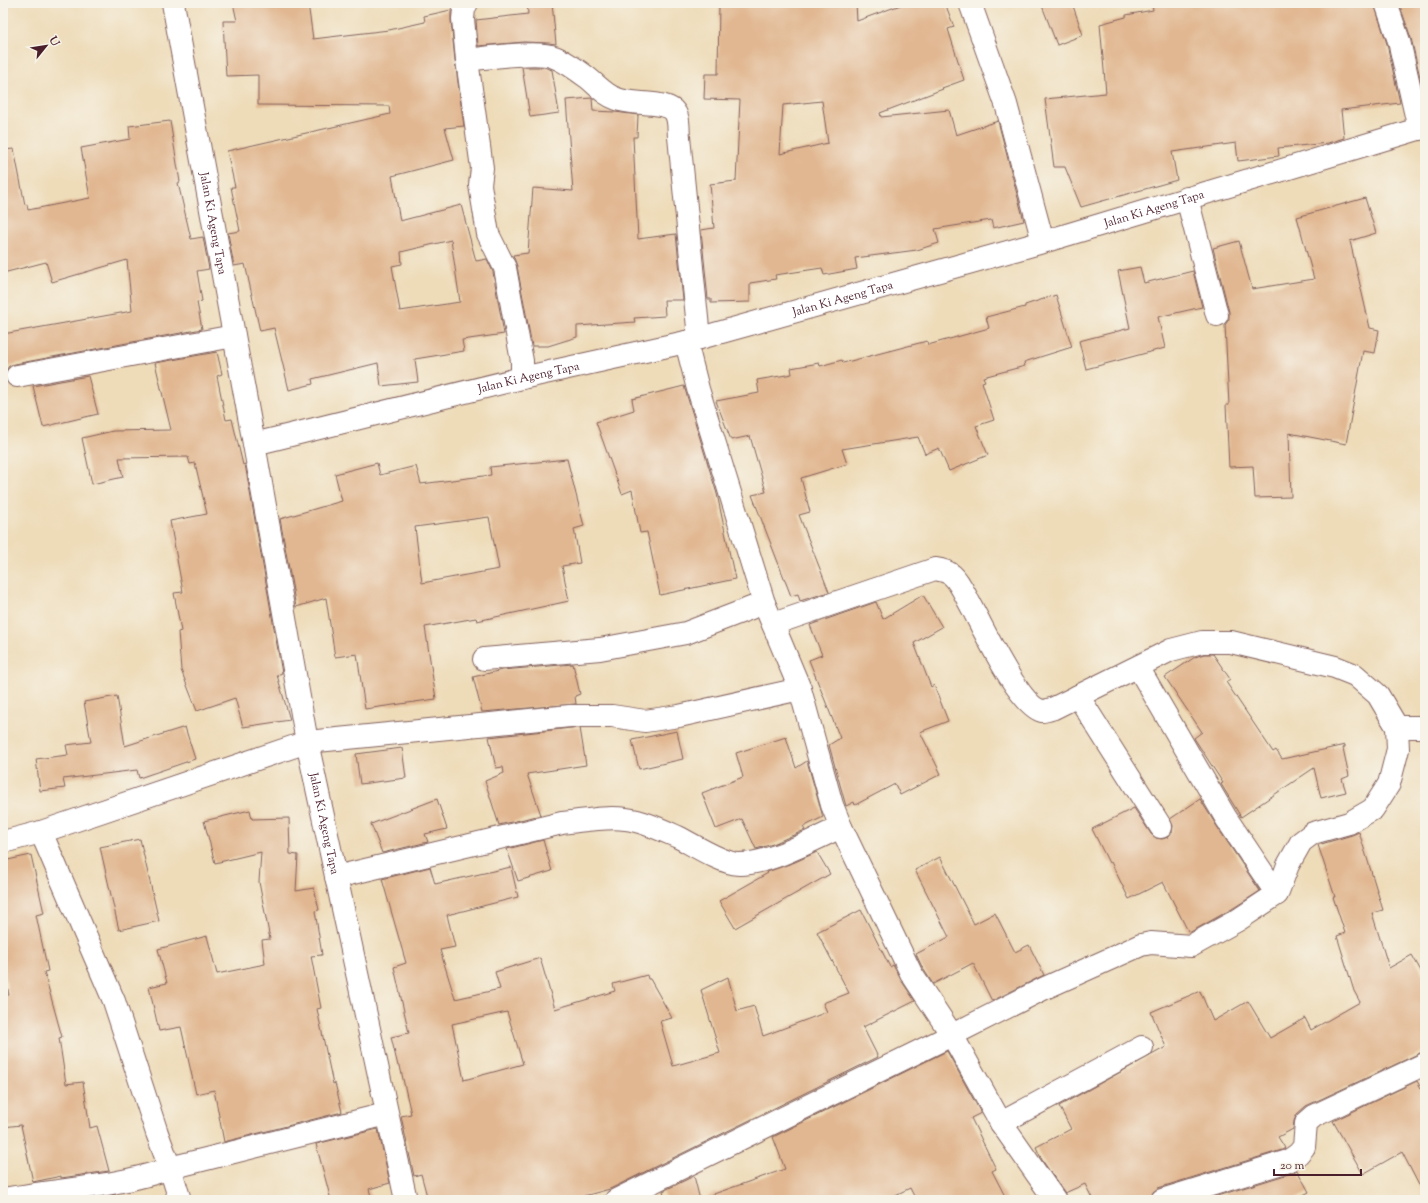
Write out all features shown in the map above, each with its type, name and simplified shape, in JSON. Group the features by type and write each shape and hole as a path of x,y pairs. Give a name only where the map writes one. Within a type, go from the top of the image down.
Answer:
{"street":[{"name":"Jalan Ki Ageng Tapa","path":"173,3 258,464 307,742 386,1114 406,1200"},
{"path":"467,3 464,9 463,18 467,60 482,168 480,185 488,234 505,268 522,362 522,378"},
{"path":"970,3 1006,104 1043,242"},
{"path":"1386,3 1399,41 1422,128"},
{"path":"467,60 533,54 554,56 587,78 606,94 618,100 666,106 674,111 678,120 692,346 698,389 764,603 800,689 832,805 841,827 911,972 952,1035 1001,1123 1055,1200"},
{"name":"Jalan Ki Ageng Tapa","path":"258,464 522,378 692,346 1043,242 1191,211 1422,128"},
{"path":"1191,211 1217,315"},
{"path":"17,376 234,336"},
{"path":"616,1200 1045,988 1142,945 1151,943 1191,946 1238,920 1277,894 1288,865 1301,842 1314,833 1349,823 1373,809 1389,784 1398,749 1397,727 1378,695 1355,675 1335,667 1231,642 1202,642 1171,650 1054,708 1044,711 1034,707 1024,698 1012,681 964,592 953,576 944,570 935,569 773,624"},
{"path":"484,659 600,649 686,633 764,603"},
{"path":"1138,667 1226,818 1277,894"},
{"path":"8,841 307,742 570,716 612,716 645,721 679,716 800,689"},
{"path":"1078,696 1161,827"},
{"path":"1397,727 1425,727"},
{"path":"336,877 562,824 600,819 626,819 648,825 677,837 716,857 737,864 758,861 789,851 841,827"},
{"path":"38,832 114,1001 157,1133 161,1171 180,1200"},
{"path":"1001,1123 1142,1047"},
{"path":"1162,1200 1288,1161 1298,1154 1304,1147 1306,1123 1314,1116 1425,1064"},
{"path":"3,1198 128,1181 161,1171 386,1114"}],"building":[{"path":"233,3 308,3 313,39 389,30 425,22 424,16 451,10 455,61 464,126 445,128 454,160 392,176 400,221 461,205 476,261 487,259 493,272 504,334 462,340 464,351 415,359 418,382 381,386 378,363 312,379 313,384 289,390 274,328 260,331 245,264 234,266 228,233 240,231 231,187 235,187 227,151 390,114 389,106 258,105 258,75 226,76 223,21 237,21","holes":["451,240 460,302 400,311 392,266 402,264 401,252"]},
{"path":"527,3 552,3 556,44 524,42 478,46 476,20 528,14"},
{"path":"719,3 856,3 857,21 906,3 945,3 954,27 948,29 964,80 880,113 881,117 949,110 956,135 998,121 1024,221 993,228 991,220 935,229 939,243 917,250 855,258 857,269 824,275 822,268 775,275 776,279 750,283 750,302 711,303 711,299 708,299 701,230 714,228 710,184 736,181 740,100 704,99 705,74 718,74","holes":["822,101 828,143 780,154 783,105"]},
{"path":"1041,3 1072,3 1083,35 1057,45"},
{"path":"1152,3 1374,3 1387,44 1400,103 1341,110 1344,138 1328,143 1278,148 1279,156 1238,161 1236,143 1172,152 1177,180 1081,207 1065,167 1054,167 1045,99 1106,93 1100,24 1126,17 1126,15 1153,10"},
{"path":"1399,3 1425,3 1425,99 1411,38"},
{"path":"522,67 544,67 552,70 559,113 530,117"},
{"path":"592,98 593,111 638,115 637,137 633,137 638,239 676,234 683,300 664,300 665,316 634,318 635,322 577,326 577,337 548,346 532,346 517,266 513,255 528,253 533,188 573,191 566,100"},
{"path":"170,121 180,182 178,183 191,239 203,237 209,269 197,271 202,301 197,302 202,329 15,364 9,366 3,373 3,334 132,311 127,260 52,282 46,262 3,273 3,150 14,149 25,205 27,204 28,210 90,198 81,148 130,139 129,126"},
{"path":"1365,198 1376,233 1350,241 1370,328 1379,330 1375,353 1363,351 1346,444 1289,433 1291,497 1255,498 1253,466 1229,467 1226,405 1229,405 1225,325 1229,319 1229,312 1213,248 1239,241 1252,289 1314,279 1297,217"},
{"path":"1140,267 1144,283 1193,271 1202,307 1158,317 1165,348 1086,369 1079,341 1130,328 1118,271"},
{"path":"1056,295 1072,347 1024,362 1025,366 983,377 985,381 982,382 994,420 976,426 988,455 949,471 939,448 925,454 918,437 842,449 847,464 801,478 810,512 799,515 829,592 800,601 798,594 791,596 752,495 766,492 750,436 731,440 716,401 759,393 757,380 792,374 791,368 819,363 820,366 842,360 843,363 927,341 928,345 989,328 986,317 1025,307 1025,305"},
{"path":"217,352 222,374 217,376 226,420 232,419 243,465 245,464 282,673 277,675 290,720 243,727 235,698 197,711 181,670 178,632 181,631 174,593 183,592 170,521 207,514 195,463 190,464 188,457 119,458 123,477 92,484 82,438 113,431 171,430 155,363"},
{"path":"88,376 98,414 43,427 33,386"},
{"path":"684,386 717,494 735,579 660,595 647,532 640,533 632,490 622,494 596,422 634,410 632,399"},
{"path":"567,459 584,526 574,529 580,563 562,566 569,601 477,621 476,618 425,627 436,699 365,709 357,654 335,657 326,598 296,607 280,519 342,501 335,474 377,463 380,475 416,466 421,484 491,475 490,467","holes":["489,517 499,569 422,583 415,527"]},
{"path":"923,595 942,627 914,643 931,687 934,685 948,721 920,732 941,774 900,795 895,784 855,805 854,802 846,806 829,745 840,738 809,660 822,655 810,625 876,602 883,619"},
{"path":"1204,654 1213,654 1230,679 1226,682 1273,752 1276,750 1282,759 1345,745 1343,748 1349,776 1342,779 1346,792 1321,798 1314,768 1241,817 1221,784 1223,783 1194,738 1202,732 1165,677 1195,657"},
{"path":"573,664 580,694 575,696 576,704 482,712 473,677 502,670"},
{"path":"117,696 125,746 185,727 195,759 139,778 137,770 63,779 65,788 40,791 36,759 68,755 66,745 91,742 84,702"},
{"path":"580,728 586,765 527,774 541,815 499,825 485,781 504,773 503,767 496,768 489,737"},
{"path":"677,731 683,759 639,769 632,740"},
{"path":"786,737 796,768 807,761 823,817 803,827 805,830 773,844 756,849 742,819 716,829 702,793 743,777 736,753"},
{"path":"402,748 406,778 360,784 356,754"},
{"path":"437,799 447,829 425,834 428,842 382,853 371,824"},
{"path":"1200,799 1260,891 1232,909 1189,933 1163,882 1129,899 1111,862 1109,863 1092,829 1134,808 1151,834 1156,838 1162,839 1168,837 1172,832 1173,826 1170,819"},
{"path":"250,810 252,819 289,818 290,854 298,855 296,891 314,888 319,910 315,911 322,955 311,956 321,1008 317,1009 333,1084 335,1083 342,1112 224,1142 214,1090 196,1094 181,1027 159,1031 149,987 167,983 158,949 207,936 217,974 265,964 262,940 270,939 259,882 261,852 215,863 204,821"},
{"path":"1359,832 1383,910 1372,913 1389,968 1412,955 1425,978 1425,1052 1306,1106 1297,1114 1293,1129 1278,1137 1285,1148 1282,1150 1158,1188 1153,1192 1150,1200 1093,1200 1085,1184 1065,1193 1042,1160 1036,1147 1071,1129 1059,1106 1166,1047 1151,1012 1200,991 1213,1021 1248,1001 1270,1038 1305,1018 1311,1030 1360,1002 1354,991 1337,936 1345,933 1318,845"},
{"path":"140,839 159,921 119,930 100,847"},
{"path":"543,840 552,871 518,881 507,849"},
{"path":"817,852 830,874 735,928 719,901 768,873 767,872"},
{"path":"31,855 44,913 36,915 48,971 44,972 62,1037 59,1038 66,1084 83,1082 90,1128 97,1126 109,1171 61,1178 61,1176 33,1182 21,1125 3,1127 3,996 9,995 3,965 3,861"},
{"path":"940,857 974,924 995,913 1015,952 1029,945 1044,975 992,1001 973,963 933,984 916,954 949,937 915,870"},
{"path":"430,867 435,884 511,867 518,897 447,915 455,947 440,950 455,999 500,989 495,972 540,958 555,1009 615,991 613,984 647,975 672,1018 660,1021 673,1066 720,1053 701,990 728,977 737,1011 754,1006 763,1036 827,1012 823,1003 849,993 817,932 861,910 890,967 893,965 915,1001 863,1027 878,1057 610,1189 584,1196 585,1200 428,1200 421,1174 414,1176 401,1116 411,1114 400,1066 398,1066 391,1037 409,1033 394,967 406,963 382,879","holes":["507,1012 523,1064 464,1080 452,1024"]},
{"path":"947,1051 981,1113 971,1118 996,1169 992,1171 1007,1200 916,1200 910,1188 885,1200 708,1200 708,1196 785,1169 773,1137"},
{"path":"1417,1081 1425,1095 1425,1197 1402,1152 1363,1174 1333,1121"},
{"path":"378,1129 390,1183 369,1189 372,1200 331,1200 316,1144"},
{"path":"1297,1170 1309,1192 1294,1200 1204,1200 1292,1173"},
{"path":"694,1176 700,1200 666,1200 663,1191"},
{"path":"116,1195 117,1200 84,1200 111,1196"}]}
